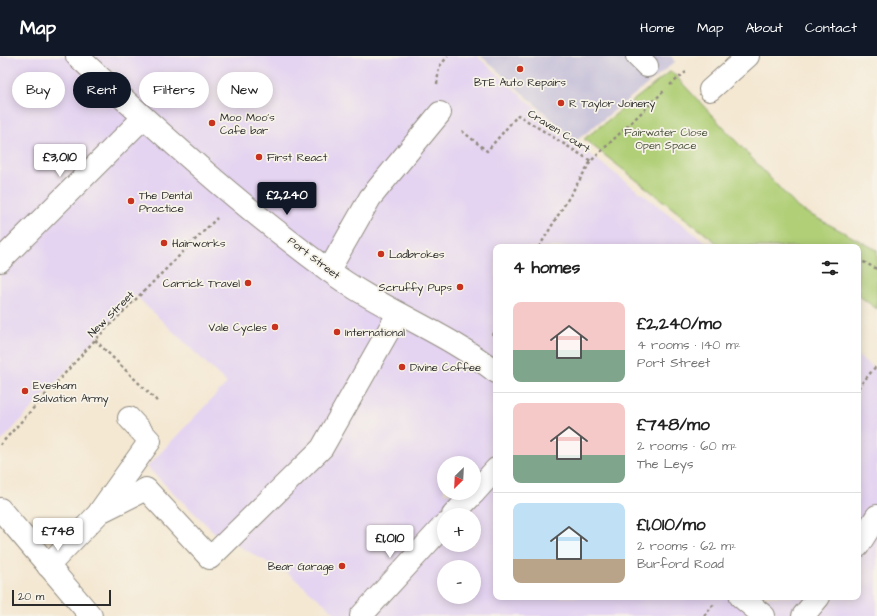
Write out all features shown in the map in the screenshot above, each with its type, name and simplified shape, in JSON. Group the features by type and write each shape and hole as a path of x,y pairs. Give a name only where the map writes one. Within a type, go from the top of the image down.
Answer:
{"main road":[{"name":"Port Street","path":"77,56 143,118 237,198 329,270 398,314 478,357 493,370"},
{"path":"710,90 748,56"},
{"path":"329,270 370,198 440,113"},
{"path":"0,262 143,118"},
{"path":"100,512 146,489 210,558 322,448 398,314"},
{"path":"48,566 100,512 150,441 129,418"},
{"path":"481,485 493,472"},
{"path":"460,508 468,500"},
{"path":"0,509 91,616"},
{"path":"861,541 877,516"},
{"path":"361,616 437,533"},
{"path":"745,600 764,616"},
{"path":"803,616 816,600"}],"path":[{"path":"440,113 437,85 439,67 448,56"},
{"path":"541,244 591,161 687,71"},
{"name":"Craven Court","path":"440,113 487,151 518,115 591,161"},
{"name":"New Street","path":"0,445 95,340 237,198"},
{"path":"861,261 877,269"},
{"path":"95,340 157,401"},
{"path":"861,384 877,364"},
{"path":"704,616 716,602"}],"shaded area":[{"path":"0,56 477,56 575,143 708,244 493,244 493,600 861,600 861,358 877,370 877,616 339,616 289,574 215,533 147,467 227,383 135,295 0,443"},
{"path":"481,56 671,56 675,62 576,141"}],"green space":[{"name":"Fairwater Close Open Space","path":"671,71 798,208 877,250 877,309 861,297 861,244 718,244 584,139"}],"place":[{"name":"BTE Auto Repairs","path":"520,69"},
{"name":"R Taylor Joinery","path":"561,103"},
{"name":"Moo Moo's Cafe bar","path":"212,123"},
{"name":"First React","path":"259,157"},
{"name":"The Dental Practice","path":"131,201"},
{"name":"Hairworks","path":"164,243"},
{"name":"Ladbrokes","path":"381,254"},
{"name":"Carrick Travel","path":"248,283"},
{"name":"Scruffy Pups","path":"460,287"},
{"name":"Vale Cycles","path":"275,327"},
{"name":"International","path":"337,332"},
{"name":"Divine Coffee","path":"402,367"},
{"name":"Evesham Salvation Army","path":"25,391"},
{"name":"Bear Garage","path":"342,566"}]}
